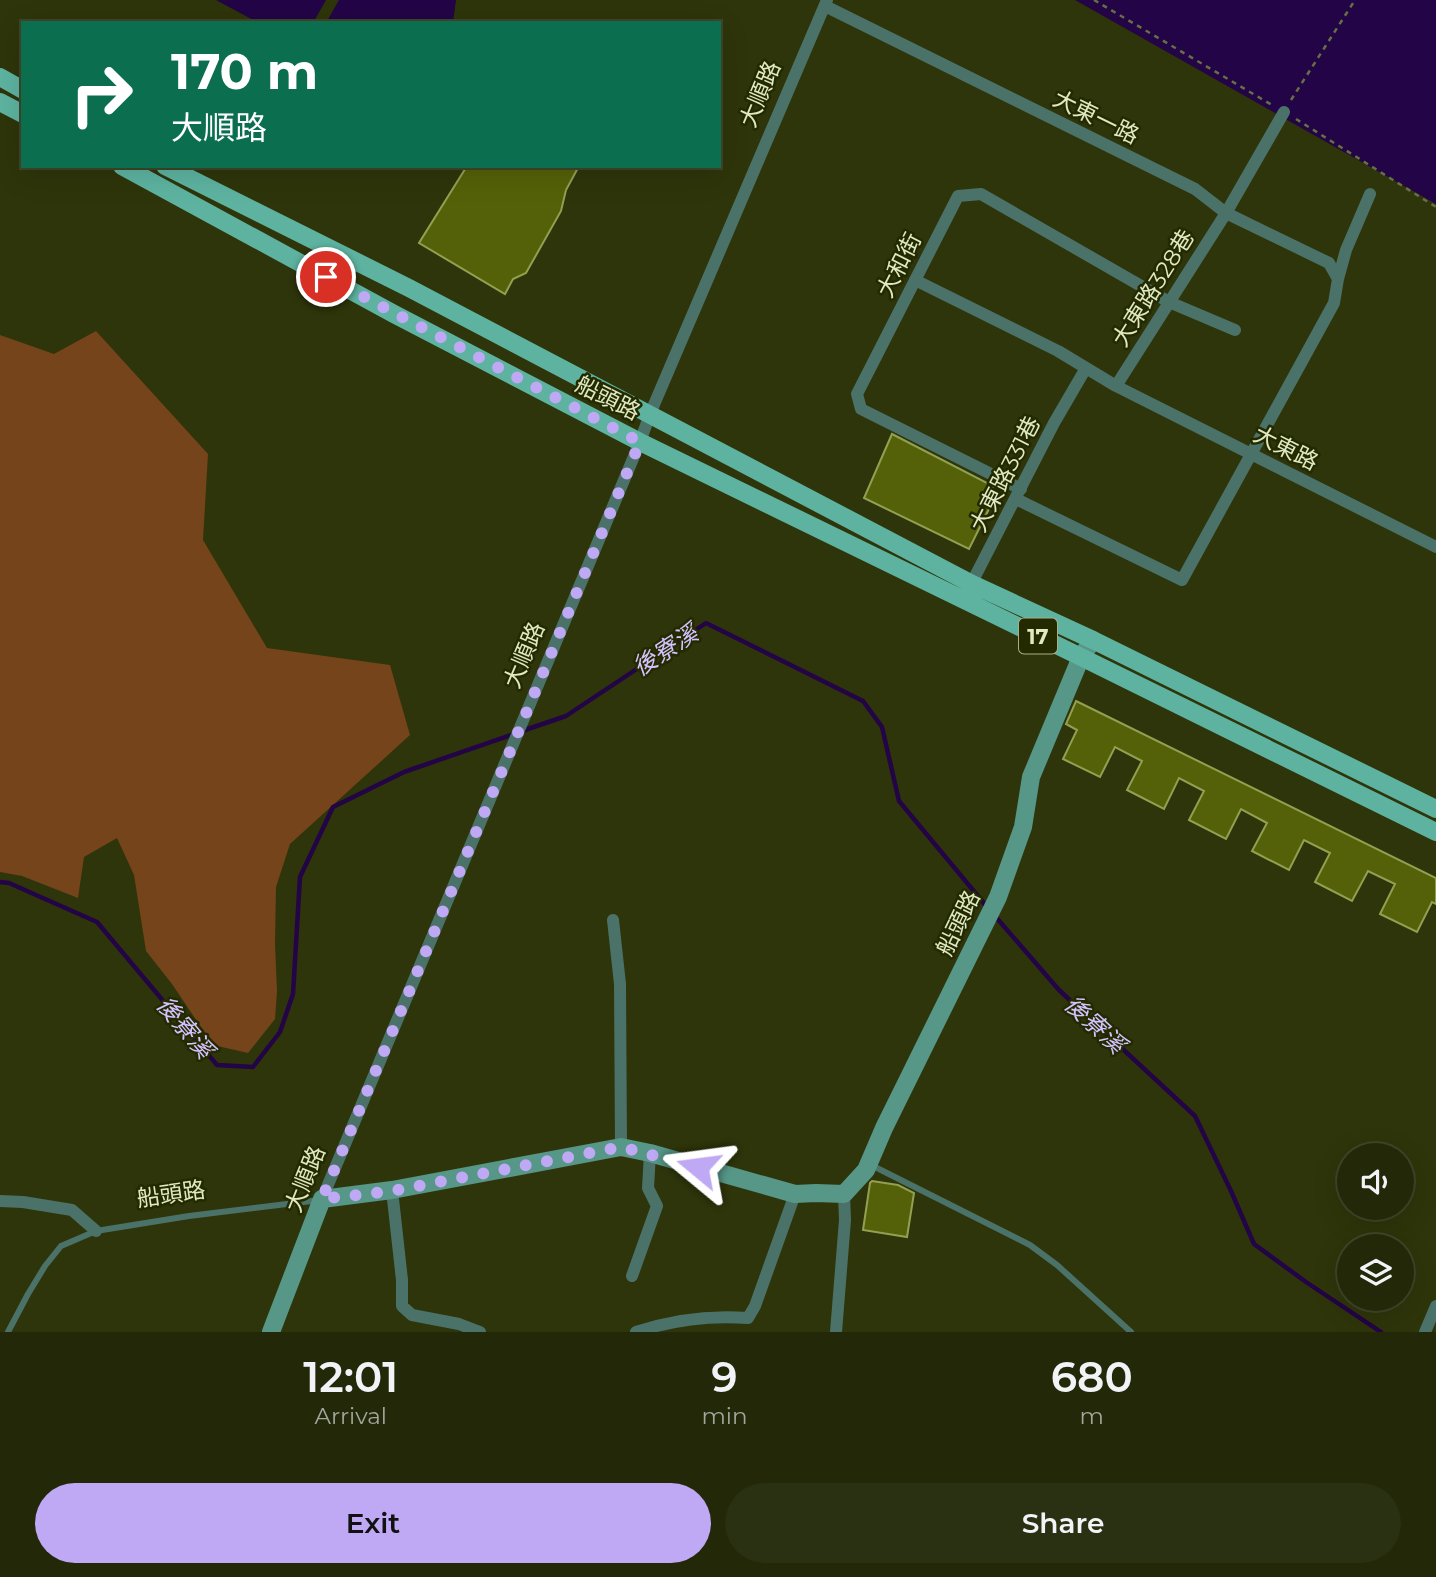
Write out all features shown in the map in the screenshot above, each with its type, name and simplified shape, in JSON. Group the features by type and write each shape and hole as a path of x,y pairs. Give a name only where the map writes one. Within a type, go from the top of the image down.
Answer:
{"main road":[{"path":"0,77 21,89"},
{"path":"0,102 21,113"},
{"name":"船頭路","path":"126,168 394,314 640,442 1436,832"},
{"name":"船頭路","path":"169,168 409,288 972,583 1436,809"},
{"path":"394,314 409,288"}],"street":[{"name":"大東一路","path":"826,3 1195,189 1226,213 1329,263 1338,279"},
{"name":"大順路","path":"271,1332 322,1199 650,414 826,3"},
{"name":"大東路328巷","path":"1116,386 1226,213 1284,112"},
{"name":"大和街","path":"1169,302 981,194 957,196 857,394 861,409 1182,580 1251,454"},
{"path":"1251,454 1334,303 1346,250 1370,194"},
{"name":"大東路","path":"915,280 1058,351 1116,386 1436,547"},
{"path":"1169,302 1235,330"},
{"name":"大東路331巷","path":"963,600 1054,423 1086,368"},
{"name":"船頭路","path":"322,1199 392,1191 621,1147 795,1194 844,1194 866,1170 998,897 1023,827 1031,777 1081,657 1093,640"},
{"path":"613,920 620,984 621,1147"},
{"path":"632,1276 657,1206 648,1188 650,1153"},
{"path":"392,1191 402,1280 402,1306 412,1315 459,1324 480,1332"},
{"path":"636,1332 680,1320 723,1316 748,1318 755,1306 795,1194"},
{"path":"836,1332 845,1220 844,1194"},
{"path":"0,1200 72,1210 96,1231"},
{"path":"1425,1332 1436,1306"}],"lane":[{"path":"869,1163 1030,1245 1057,1265 1130,1332"},
{"name":"船頭路","path":"8,1332 28,1294 61,1246 96,1231 322,1199"}],"path":[{"path":"1094,0 1284,112 1436,207"},
{"path":"1284,112 1355,0"}],"shaded area":[{"path":"216,0 326,0 314,21 255,21"},
{"path":"339,0 456,0 453,21 327,21"},
{"path":"1075,0 1436,0 1436,204"},
{"path":"96,331 208,454 203,540 267,648 390,665 410,735 290,844 276,887 275,1019 248,1053 213,1045 146,951 134,875 117,838 84,857 78,898 22,876 0,872 0,335 54,354"}],"building":[{"path":"466,168 578,168 566,190 561,211 526,273 513,279 505,294 419,243"},
{"path":"892,434 993,486 992,503 969,549 864,498"},
{"path":"1076,701 1436,878 1436,904 1432,902 1417,932 1380,914 1395,884 1368,871 1352,901 1315,882 1330,853 1304,840 1289,870 1252,851 1267,823 1241,809 1226,839 1189,820 1204,791 1179,778 1164,809 1127,790 1142,761 1115,747 1100,777 1063,759 1077,730 1066,724"},
{"path":"872,1181 898,1185 914,1193 907,1237 863,1230"}],"waterway":[{"name":"後寮溪","path":"522,731 566,716 706,623 863,701 882,727 899,801 987,907"},
{"name":"後寮溪","path":"0,882 9,883 97,922 217,1065 253,1067 280,1032 293,994 300,877 333,807 404,772 514,734"},
{"name":"後寮溪","path":"995,916 1059,990 1195,1116 1254,1244 1381,1332"}],"route":[{"path":"326,277 640,442 322,1199 392,1191 621,1147 698,1167"}]}
